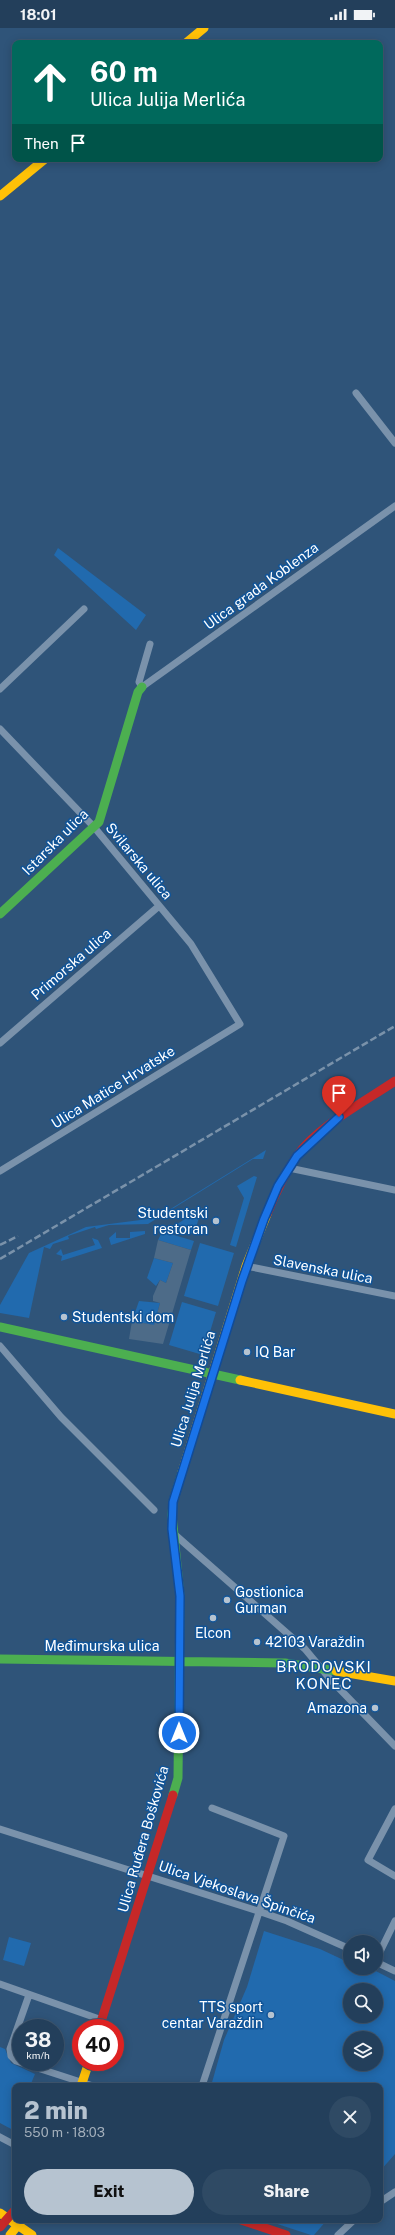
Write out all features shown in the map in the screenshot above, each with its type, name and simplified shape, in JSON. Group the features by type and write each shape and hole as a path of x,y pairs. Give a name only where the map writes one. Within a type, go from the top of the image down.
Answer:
{"main road":[{"path":"190,40 204,28"},
{"path":"0,196 40,162"},
{"name":"Istarska ulica","path":"0,914 99,822 138,692 142,687"},
{"name":"Ulica Julija Merlića","path":"180,1660 180,1596 172,1531 173,1502 246,1266 271,1202 289,1168 305,1148 330,1124 395,1081"},
{"path":"0,1327 395,1414"},
{"name":"Međimurska ulica","path":"0,1659 180,1660 285,1663 395,1681"},
{"name":"Ulica Ruđera Boškovića","path":"103,2019 149,1875 178,1778 180,1660"},
{"path":"81,2083 85,2071"},
{"path":"4,2215 0,2228 10,2235 20,2223 32,2235"},
{"path":"250,2223 286,2235"}],"street":[{"path":"356,393 395,443"},
{"name":"Ulica grada Koblenza","path":"142,687 395,506"},
{"path":"0,689 84,609"},
{"path":"142,687 139,682 150,644"},
{"name":"Svilarska ulica","path":"0,729 94,827 191,944 240,1024"},
{"name":"Primorska ulica","path":"0,1043 159,906"},
{"name":"Ulica Matice Hrvatske","path":"0,1171 240,1024"},
{"path":"289,1168 395,1190"},
{"name":"Slavenska ulica","path":"246,1266 395,1296"},
{"path":"0,1346 61,1417 154,1510"},
{"path":"172,1531 304,1649 323,1669 330,1679 395,1746"},
{"path":"203,2083 258,1911 284,1836 212,1808"},
{"path":"395,1809 368,1860 395,1876"},
{"name":"Ulica Vjekoslava Špinčića","path":"0,1829 149,1875 258,1911 287,1921 343,1946"},
{"path":"383,1946 395,1921"},
{"path":"383,1965 395,1972"},
{"name":"Ulica Ruđera Boškovića","path":"0,1984 89,2019"},
{"path":"29,1995 10,2049 11,2056 16,2061 78,2083"},
{"path":"0,2137 12,2143"},
{"path":"383,2200 395,2192"},
{"path":"338,2235 351,2223"}],"shaded area":[{"path":"58,548 146,615 136,630 54,555"},
{"path":"266,1150 263,1159 253,1159 148,1224 109,1225 96,1229 95,1227 68,1236 69,1239 53,1244 50,1249 44,1247 29,1318 0,1313 0,1305 29,1253 86,1227 156,1218"},
{"path":"254,1176 257,1177 236,1247 230,1245 244,1198 237,1186"},
{"path":"202,1208 194,1234 171,1228"},
{"path":"145,1231 145,1234 111,1245 109,1238 116,1232 116,1238 130,1238 130,1232"},
{"path":"164,1232 194,1241 191,1250 158,1240"},
{"path":"92,1238 98,1240 102,1248 61,1261 62,1256 56,1254 61,1249 63,1255 95,1245"},
{"path":"200,1243 234,1253 218,1306 184,1296"},
{"path":"154,1258 173,1263 166,1283 160,1280 156,1286 147,1278"},
{"path":"139,1301 160,1303 154,1325 132,1321"},
{"path":"182,1302 216,1312 203,1355 169,1345"},
{"path":"264,1931 320,1949 343,1960 343,1975 383,1975 395,1981 395,2154 383,2168 383,2083 212,2083 224,2040 247,1987"},
{"path":"9,1937 31,1943 24,1966 3,1960"},
{"path":"0,2047 5,2049 12,2063 12,2071 28,2071 35,2074 31,2083 12,2083 12,2129 0,2123"},
{"path":"274,2223 324,2223 314,2235"}],"building":[{"name":"Studentski dom","path":"158,1240 191,1250 163,1344 129,1339 132,1321 154,1325 160,1303 153,1301 153,1296 160,1280 166,1283 173,1263 154,1258"}],"railway":[{"path":"0,1259 395,1026"},
{"path":"0,1245 18,1236"}],"traffic: fast":[{"path":"0,914 99,822 138,692 142,687"},
{"path":"0,1327 240,1380"},
{"path":"173,1795 178,1778 180,1596 172,1515 173,1502 182,1472"},
{"path":"0,1659 285,1663 336,1671"}],"traffic: slow":[{"path":"190,40 204,28"},
{"path":"0,196 41,162"},
{"path":"182,1472 246,1266 267,1214"},
{"path":"240,1380 395,1414"},
{"path":"336,1671 395,1681"},
{"path":"82,2083 86,2071"},
{"path":"0,2213 12,2221"},
{"path":"15,2223 32,2235"},
{"path":"10,2235 20,2223"}],"traffic: jam":[{"path":"267,1214 288,1171 296,1157 305,1146 316,1135 342,1115 395,1081"},
{"path":"102,2019 173,1795"},
{"path":"0,2227 12,2213"},
{"path":"250,2223 286,2235"}],"place":[{"name":"Studentski restoran","path":"216,1221"},
{"name":"Studentski dom","path":"64,1317"},
{"name":"IQ Bar","path":"247,1352"},
{"name":"Gostionica Gurman","path":"227,1600"},
{"name":"Elcon","path":"213,1618"},
{"name":"42103 Varaždin","path":"257,1642"},
{"name":"Amazona","path":"375,1708"},
{"name":"TTS sport centar Varaždin","path":"271,2015"}],"district":[{"name":"BRODOVSKI KONEC","path":"324,1674"}],"route":[{"path":"179,1733 178,1717 181,1641 180,1596 172,1529 173,1502 208,1393 219,1352 246,1266 278,1186 297,1156 339,1117"}]}
